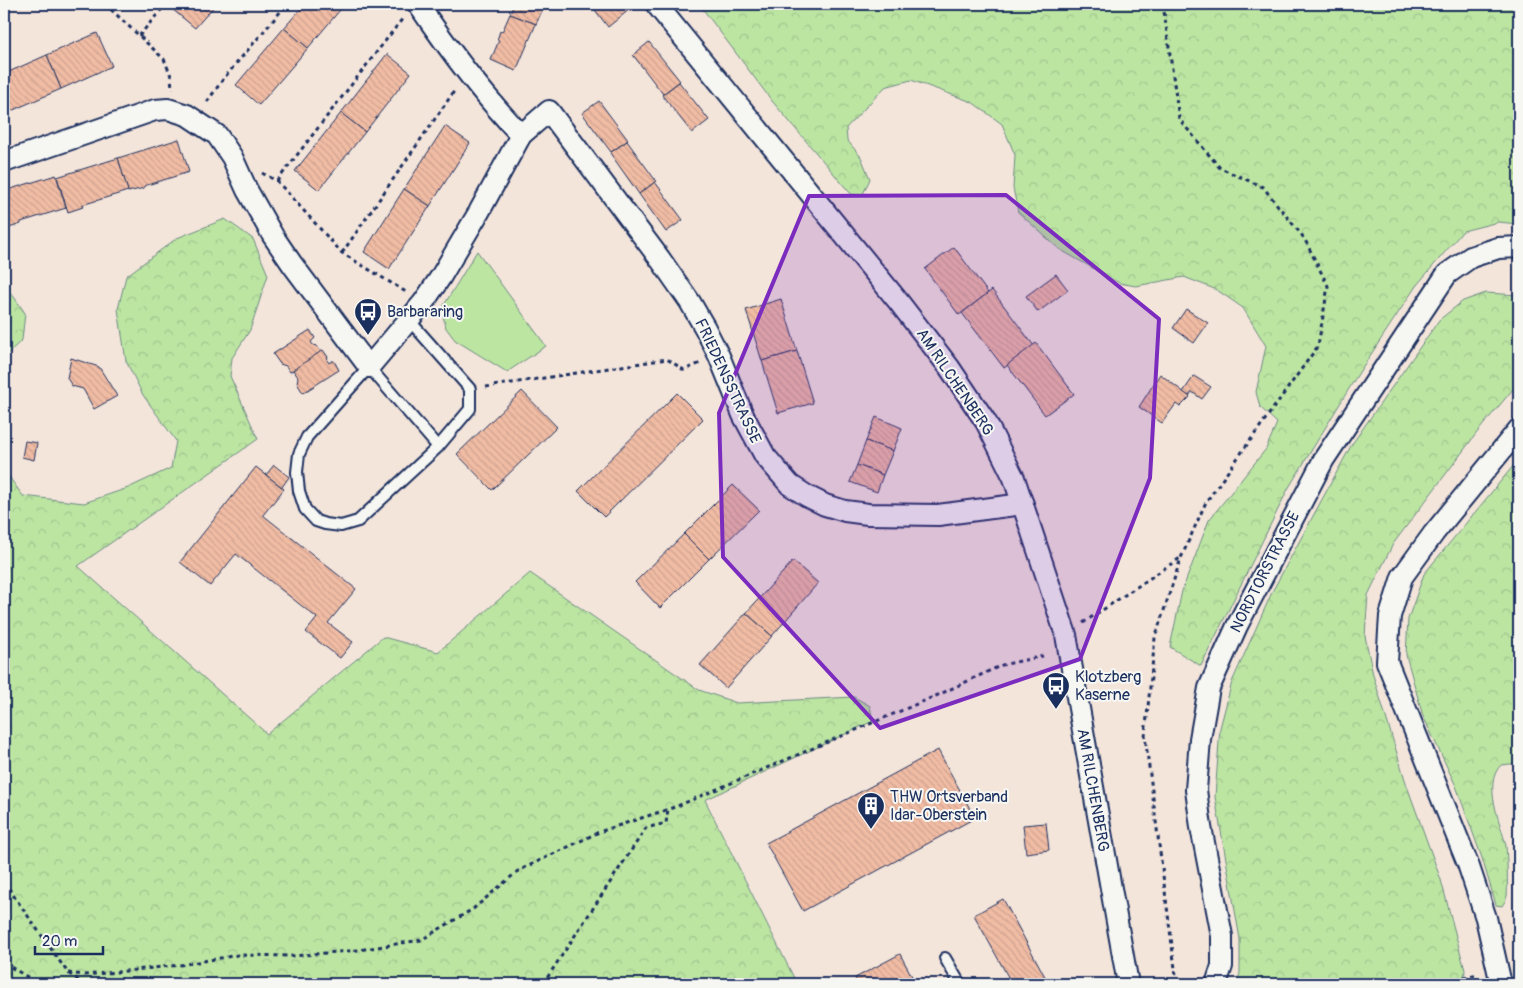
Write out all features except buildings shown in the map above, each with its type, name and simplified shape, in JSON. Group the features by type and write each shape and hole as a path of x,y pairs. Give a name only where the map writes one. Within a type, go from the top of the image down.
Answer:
{"street":[{"name":"AM RILCHENBERG","path":"656,4 949,367 986,422 1014,478 1066,635 1128,984"},
{"path":"4,162 155,110 174,110 195,119 217,135 232,157 246,190 273,236 369,367 423,303 479,212 521,135 494,107 442,40 413,8"},
{"name":"FRIEDENSSTRASSE","path":"521,135 549,111 660,259 700,320 719,356 743,415 765,456 790,484 807,496 825,505 845,511 868,514 938,515 1023,504"},
{"name":"NORDTORSTRASSE","path":"1216,984 1222,966 1222,936 1201,827 1196,790 1200,739 1208,688 1236,626 1324,459 1447,274 1471,257 1498,248 1519,247"},
{"path":"1500,977 1486,918 1468,864 1387,662 1390,616 1402,577 1434,533 1519,429"}],"lane":[{"path":"409,320 470,389 470,410 438,447 358,521 341,526 325,524 316,521 305,509 299,490 297,472 299,454 307,437 369,367 438,447"},
{"path":"945,958 960,984"}],"path":[{"path":"105,4 164,59 171,76 174,110"},
{"path":"139,36 166,4"},
{"path":"195,119 224,78 287,4"},
{"path":"1163,4 1179,119 1220,168 1263,187 1304,238 1328,286 1318,346 1206,502 1180,558 1155,638 1145,736 1177,984"},
{"path":"277,181 413,8"},
{"path":"342,253 467,73"},
{"path":"232,157 277,181 342,253 423,303"},
{"path":"470,389 667,359 684,370 719,356"},
{"path":"1066,635 1180,558"},
{"path":"68,973 84,975 116,972 180,965 238,955 292,956 359,950 421,940 473,910 518,871 599,832 675,807 938,696 1002,666 1043,656"},
{"path":"543,984 646,828 666,824 668,809"},
{"path":"4,882 68,973 84,984"},
{"path":"4,963 39,984"},
{"path":"1432,984 1500,977"}],"highlighted area":[{"path":"1006,195 1159,319 1150,478 1080,659 880,728 723,557 719,413 809,196"}],"green space":[{"path":"699,4 1519,4 1519,224 1498,222 1463,231 1416,286 1358,374 1288,489 1201,666 1170,647 1182,591 1209,520 1266,449 1277,423 1260,407 1256,392 1266,346 1243,308 1217,290 1184,277 1136,286 1119,283 1059,249 1018,212 1013,188 1015,155 1002,124 972,102 911,80 885,87 846,128 847,140 861,157 870,179 862,196 851,194 772,101"},
{"path":"225,219 253,239 268,275 250,330 232,358 230,376 258,439 78,566 267,734 383,637 438,652 530,573 699,690 737,703 854,697 870,706 873,721 705,800 797,984 4,984 4,470 23,496 84,503 128,488 171,468 176,441 143,395 126,361 118,309 126,276 177,238"},
{"path":"477,251 546,346 507,372 455,340 446,328 443,316 444,305"},
{"path":"4,292 12,294 25,313 22,340 4,357"},
{"path":"1486,293 1519,295 1519,382 1479,430 1393,544 1368,595 1365,636 1373,675 1407,786 1441,880 1465,970 1464,984 1237,984 1240,973 1240,939 1215,797 1220,728 1232,682 1273,590 1352,444 1439,320 1463,301"},
{"path":"1519,459 1519,763 1501,765 1493,782 1494,804 1506,846 1507,896 1502,906 1496,905 1482,858 1456,786 1423,716 1406,655 1408,619 1424,574"}],"place":[{"name":"Barbararing","path":"368,336"},
{"name":"Klotzberg Kaserne","path":"1056,710"},
{"name":"THW Ortsverband Idar-Oberstein","path":"871,830"}]}
